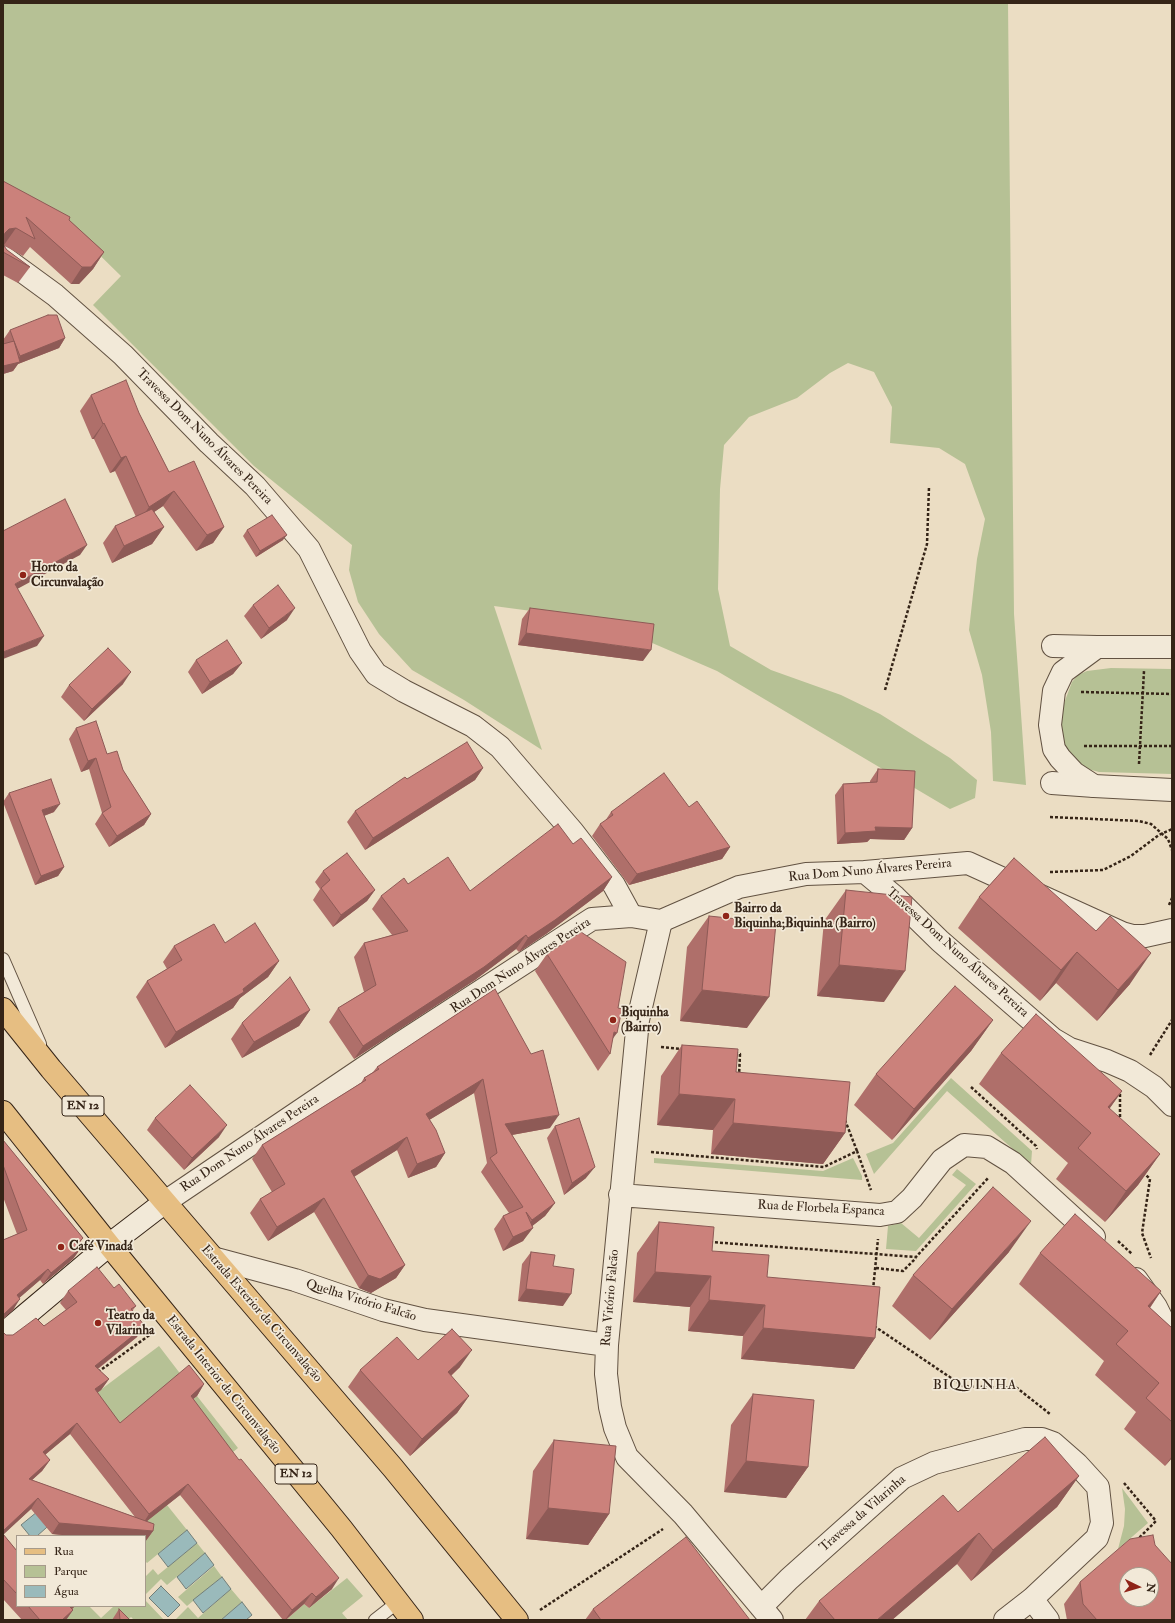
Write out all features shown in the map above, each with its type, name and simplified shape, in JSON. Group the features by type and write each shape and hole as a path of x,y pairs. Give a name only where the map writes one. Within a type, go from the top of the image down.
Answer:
{"main road":[{"name":"Estrada Exterior da Circunvalação","path":"3,1009 50,1069 393,1468 517,1620"},
{"name":"Estrada Interior da Circunvalação","path":"3,1112 109,1245 341,1528 412,1620"}],"street":[{"name":"Travessa Dom Nuno Álvares Pereira","path":"3,257 55,295 123,355 209,443 255,486 309,549 360,651 376,674 404,692 473,726 500,747 573,832 614,885 631,916"},
{"path":"1053,646 1172,648"},
{"path":"1094,786 1074,773 1060,758 1054,749 1050,725 1054,691 1063,672 1096,647"},
{"path":"1052,783 1169,793"},
{"name":"Rua Dom Nuno Álvares Pereira","path":"3,1334 109,1245 165,1202 406,1040 592,919 631,916 661,922 739,887 806,874 865,872 968,863 1122,933 1133,936 1145,936 1172,930"},
{"name":"Travessa Dom Nuno Álvares Pereira","path":"865,872 895,897 940,942 1053,1039 1070,1049 1107,1061 1130,1071 1154,1087 1172,1104"},
{"name":"Rua Vitório Falcão","path":"661,922 638,1020 620,1195 607,1345 606,1374 610,1407 614,1428 627,1457 683,1514 766,1613"},
{"name":"Rua de Florbela Espanca","path":"620,1195 880,1215 897,1212 912,1198 942,1160 964,1145 987,1147 1013,1163 1116,1258 1142,1285 1172,1339"},
{"name":"Quelha Vitório Falcão","path":"213,1258 295,1280 383,1310 425,1320 607,1345"},
{"name":"Travessa da Vilarinha","path":"766,1613 788,1579 902,1478 934,1463 1025,1439 1042,1439 1053,1443 1077,1464 1098,1487 1102,1523 1097,1538 1032,1600 1005,1620"},
{"path":"1032,1600 1048,1620"}],"lane":[{"path":"3,959 50,1069"},
{"path":"375,1620 398,1602"}],"path":[{"path":"885,690 927,544 929,487"},
{"path":"1138,668 1144,668 1139,766"},
{"path":"1076,692 1172,694"},
{"path":"1080,746 1172,746"},
{"path":"1050,817 1139,821 1151,824 1168,839 1172,850"},
{"path":"1008,881 1030,875 1052,872 1103,870 1130,856 1172,828"},
{"path":"1121,1125 1119,1112 1120,1085 1137,1059 1145,1063 1172,1020"},
{"path":"655,1046 686,1049"},
{"path":"732,1053 740,1054 738,1078 746,1079"},
{"path":"843,1115 880,1215 873,1292"},
{"path":"646,1151 824,1168 857,1151"},
{"path":"1140,1168 1150,1179 1142,1234 1152,1260"},
{"path":"876,1268 903,1271 992,1173"},
{"path":"704,1241 916,1257"},
{"path":"97,1373 170,1320"},
{"path":"870,1323 963,1386 1017,1388 1051,1415"},
{"path":"538,1611 683,1514"}],"green space":[{"path":"3,3 1008,3 1014,614 1026,785 993,781 991,732 982,675 969,630 977,559 985,519 965,464 939,448 890,443 892,407 874,372 848,363 830,373 797,398 749,417 724,445 720,489 718,589 730,646 771,670 841,695 880,714 950,758 977,780 975,798 950,809 717,671 599,620 494,606 542,750 464,700 412,670 379,634 358,602 349,570 352,545 254,466 93,305 121,276 72,228 3,189"},
{"path":"1111,668 1172,669 1172,774 1099,772 1088,769 1065,747 1062,739 1063,706 1072,682 1078,675 1087,671"},
{"path":"951,1078 1032,1151 1031,1165 947,1091 874,1174 866,1154 893,1143"},
{"path":"654,1158 823,1171 853,1158 862,1176 862,1180 654,1163"},
{"path":"957,1169 976,1184 916,1251 886,1249 888,1226 901,1223 919,1238 966,1185 952,1175"},
{"path":"159,1346 182,1376 183,1407 197,1396 238,1448 167,1505 187,1530 147,1563 146,1535 144,1535 119,1515 150,1519 87,1400"},
{"path":"1122,1488 1148,1523 1118,1549 1124,1526 1125,1509"},
{"path":"197,1543 205,1553 167,1585 161,1579 146,1594 146,1576 153,1569 158,1575"},
{"path":"214,1566 222,1577 187,1606 178,1597"},
{"path":"347,1578 363,1596 342,1613 348,1620 286,1620 304,1604 309,1608"},
{"path":"231,1589 242,1602 221,1620 175,1620 188,1607 198,1618"},
{"path":"146,1601 164,1620 134,1620 131,1617 128,1620 64,1620 62,1618 68,1607 90,1607 101,1618 113,1607 146,1607"}],"water":[{"path":"43,1507 55,1520 38,1535 29,1535 21,1525"},
{"path":"187,1530 197,1543 168,1567 158,1554"},
{"path":"205,1553 214,1565 186,1589 177,1577"},
{"path":"222,1577 231,1589 203,1613 193,1600"},
{"path":"161,1586 180,1605 168,1617 149,1598"},
{"path":"242,1602 252,1615 246,1620 221,1620"}],"building":[{"path":"3,181 70,217 69,220 104,252 91,267 82,267 26,217 35,239 16,228 9,229 3,238"},
{"path":"3,243 7,250 30,267 3,252"},
{"path":"48,315 57,315 65,338 20,356 10,330"},
{"path":"14,341 20,362 3,366 3,344"},
{"path":"126,380 139,413 169,472 194,461 224,527 207,535 174,491 149,507 126,456 121,458 104,423 103,424 91,395"},
{"name":"Horto da Circunvalação","path":"65,499 87,545 15,584 44,636 3,652 3,531"},
{"path":"152,509 164,527 124,546 115,526"},
{"path":"272,515 287,535 260,551 247,530"},
{"path":"278,585 295,608 269,628 253,605"},
{"path":"530,608 654,624 651,650 526,633"},
{"path":"227,640 242,663 210,682 196,660"},
{"path":"108,648 131,672 92,709 69,685"},
{"path":"96,721 107,754 117,751 123,770 151,814 117,836 102,813 111,807 96,758 88,761 76,728"},
{"path":"467,742 483,768 373,838 355,811 405,777 407,779"},
{"path":"878,769 915,771 912,828 875,827 876,831 845,833 843,784 877,782"},
{"path":"664,773 689,807 697,801 730,847 637,874 600,824 613,815 611,812"},
{"path":"51,779 60,804 42,810 64,867 41,876 9,793"},
{"path":"558,824 573,844 581,838 612,877 555,920 528,938 526,935 484,967 363,1046 338,1008 376,985 364,943 408,931 381,896 404,878 408,884 448,857 470,891"},
{"path":"347,853 375,890 341,915 321,888 330,880 323,871"},
{"path":"1014,858 1096,931 1110,916 1151,953 1118,990 1077,952 1061,970 979,897"},
{"path":"846,890 912,897 905,971 839,965"},
{"path":"709,916 776,923 769,997 702,990"},
{"path":"255,923 279,961 243,989 244,992 176,1032 147,981 182,960 174,946 214,924 225,943"},
{"path":"581,932 626,962 618,1008 622,1009 617,1033 614,1032 610,1054 547,954"},
{"path":"290,977 310,1010 254,1042 242,1023"},
{"path":"955,986 993,1020 914,1109 876,1074"},
{"path":"495,989 531,1054 543,1050 559,1115 505,1124 555,1203 532,1220 526,1212 533,1228 513,1237 503,1216 523,1207 490,1158 497,1153 483,1079 426,1114 436,1130 445,1153 417,1164 407,1137 351,1171 405,1265 380,1279 368,1275 324,1198 277,1227 260,1199 285,1184 262,1145 366,1080 364,1078 379,1069 377,1067"},
{"path":"1036,1014 1122,1091 1108,1107 1160,1154 1126,1191 1078,1148 1091,1133 1001,1053"},
{"path":"682,1045 738,1049 736,1072 850,1082 845,1133 733,1123 735,1099 679,1094"},
{"path":"190,1085 227,1125 192,1158 155,1118"},
{"path":"579,1118 595,1167 572,1183 555,1126"},
{"path":"3,1140 83,1238 78,1243 81,1248 51,1273 48,1269 17,1295 20,1299 3,1315 3,1240 27,1230 3,1165"},
{"path":"993,1187 1031,1221 952,1309 913,1275"},
{"path":"1075,1214 1161,1291 1148,1306 1172,1328 1172,1422 1146,1398 1159,1383 1116,1344 1128,1331 1040,1253"},
{"path":"659,1222 714,1227 712,1251 769,1255 767,1277 880,1287 875,1338 763,1328 765,1305 709,1300 711,1276 655,1272"},
{"path":"531,1252 555,1255 553,1266 574,1269 571,1294 526,1289"},
{"path":"97,1267 114,1288 119,1284 136,1306 131,1309 145,1326 95,1366 109,1379 95,1389 120,1423 189,1365 204,1384 191,1396 239,1460 241,1459 339,1578 316,1597 312,1593 292,1610 188,1484 149,1514 77,1423 43,1452 50,1460 29,1479 154,1524 153,1531 59,1523 38,1498 3,1531 3,1332 6,1335 13,1335 36,1318 44,1326 77,1302 68,1291"},
{"path":"452,1329 472,1350 448,1372 469,1396 422,1439 360,1370 397,1337 418,1360"},
{"path":"753,1394 814,1400 808,1467 746,1461"},
{"path":"1045,1437 1079,1476 993,1550 979,1533 877,1620 835,1620 819,1601 943,1495 958,1512"},
{"path":"554,1440 616,1446 609,1514 548,1508"},
{"path":"3,1534 16,1550 16,1593 3,1579"},
{"path":"1153,1535 1155,1545 1172,1564 1172,1620 1097,1620 1083,1604 1080,1582 1130,1539"},
{"path":"686,1537 750,1620 601,1620 593,1609"},
{"path":"29,1607 70,1607 73,1610 62,1620 40,1620"},
{"path":"119,1609 130,1620 120,1620"}],"place":[{"name":"Horto da Circunvalação","path":"23,575"},
{"name":"Bairro da Biquinha;Biquinha (Bairro)","path":"726,916"},
{"name":"Biquinha (Bairro)","path":"613,1020"},
{"name":"Café Vinadá","path":"61,1247"},
{"name":"Teatro da Vilarinha","path":"98,1323"}],"district":[{"name":"BIQUINHA","path":"975,1386"}]}
